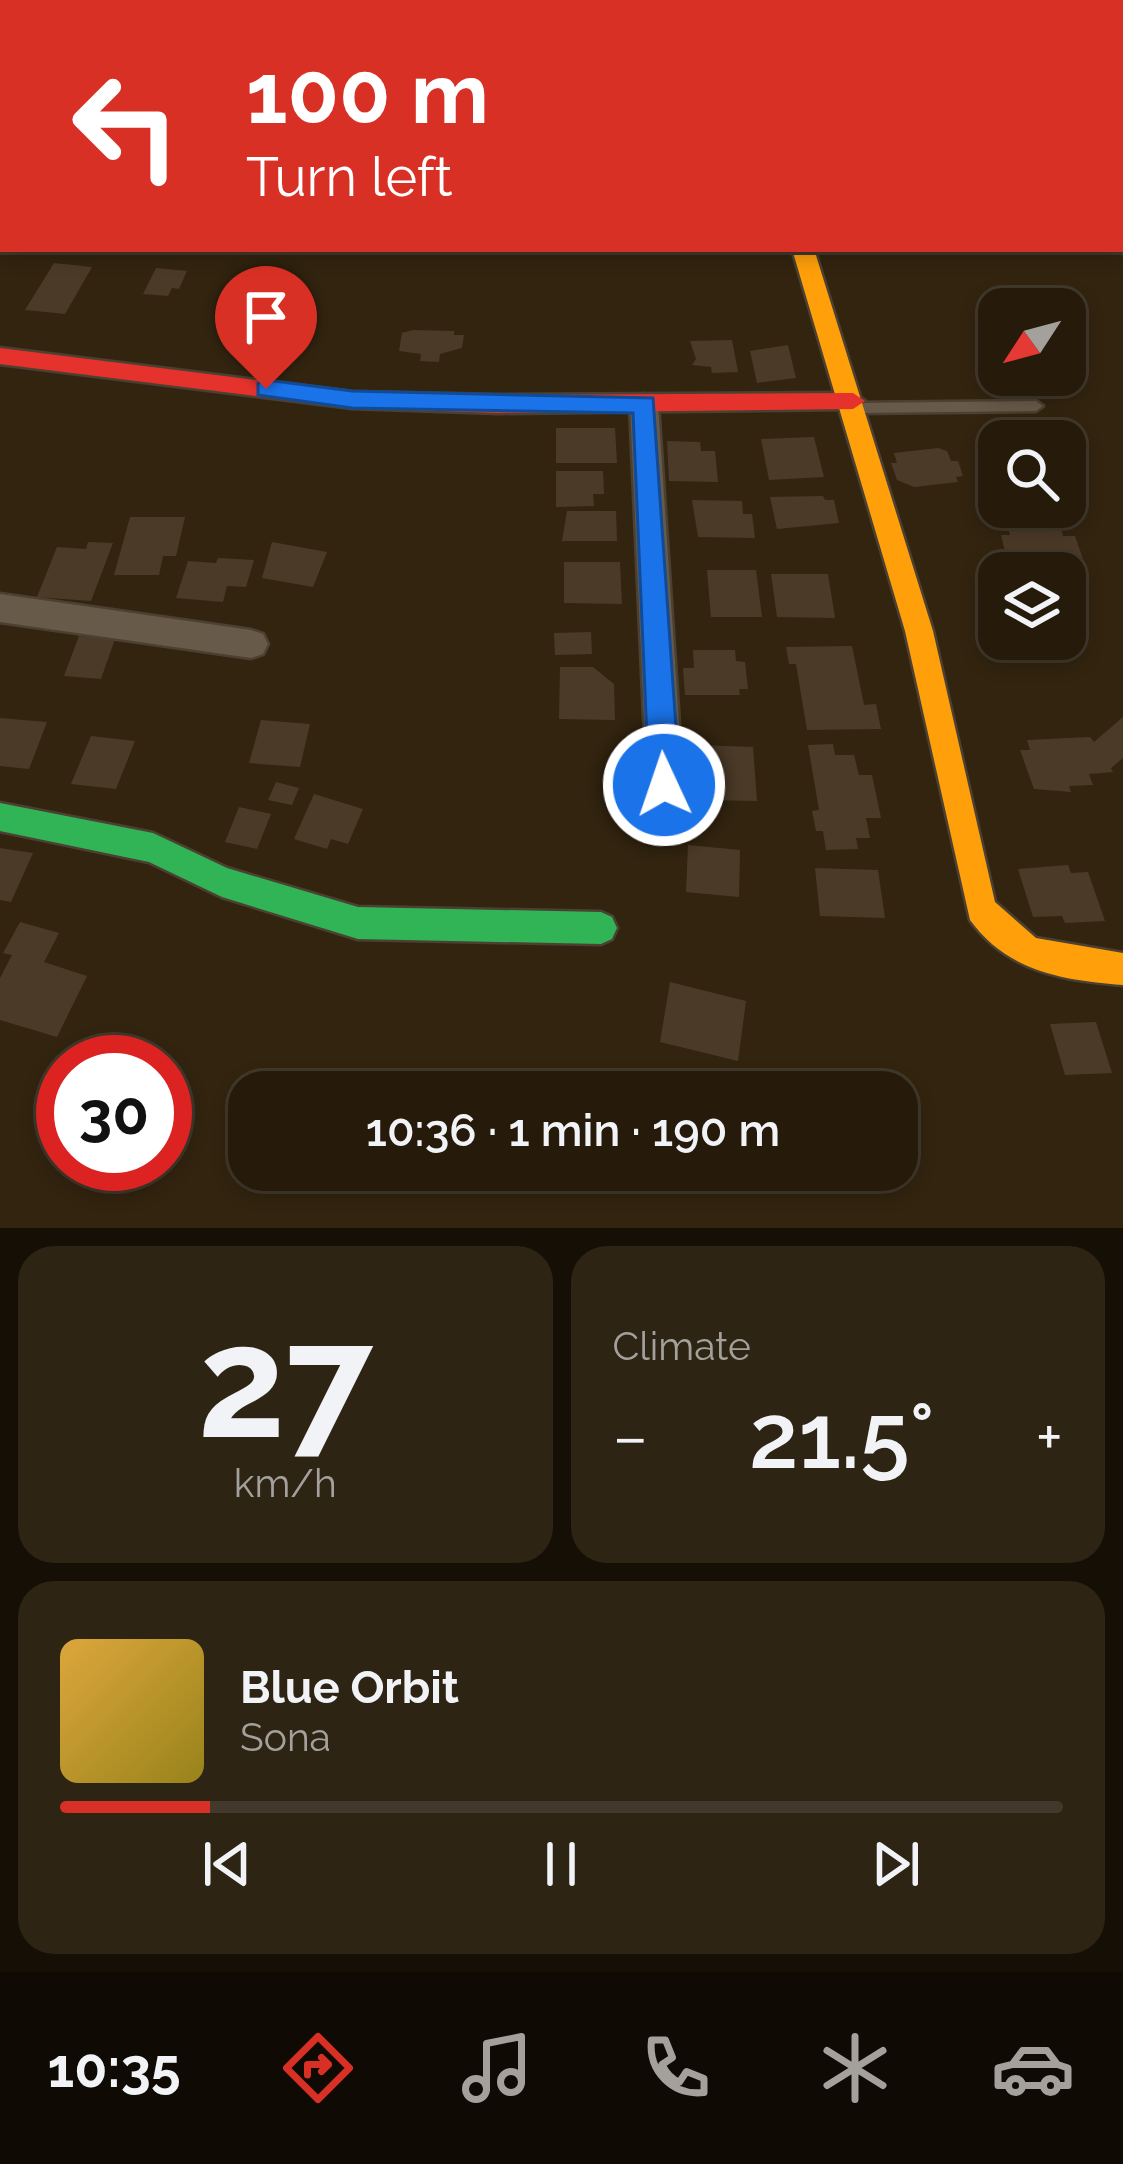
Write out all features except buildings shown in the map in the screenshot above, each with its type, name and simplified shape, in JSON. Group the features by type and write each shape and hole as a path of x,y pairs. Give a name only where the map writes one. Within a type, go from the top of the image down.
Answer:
{"street":[{"path":"804,252 854,404 919,631 981,909 997,934 1031,957 1123,969"},
{"path":"0,356 352,400 854,404"},
{"path":"644,404 664,785"},
{"path":"0,608 251,644"},
{"path":"0,817 153,848 222,882 358,923 601,928"}],"lane":[{"path":"854,404 1036,406"}],"traffic: fast":[{"path":"0,817 153,848 222,882 358,923 601,928"}],"traffic: slow":[{"path":"804,252 919,631 981,909 994,927 1025,950 1062,962 1123,969"}],"traffic: jam":[{"path":"0,356 352,400 498,404 853,401"}],"route":[{"path":"266,389 352,400 644,404 664,785"}]}
